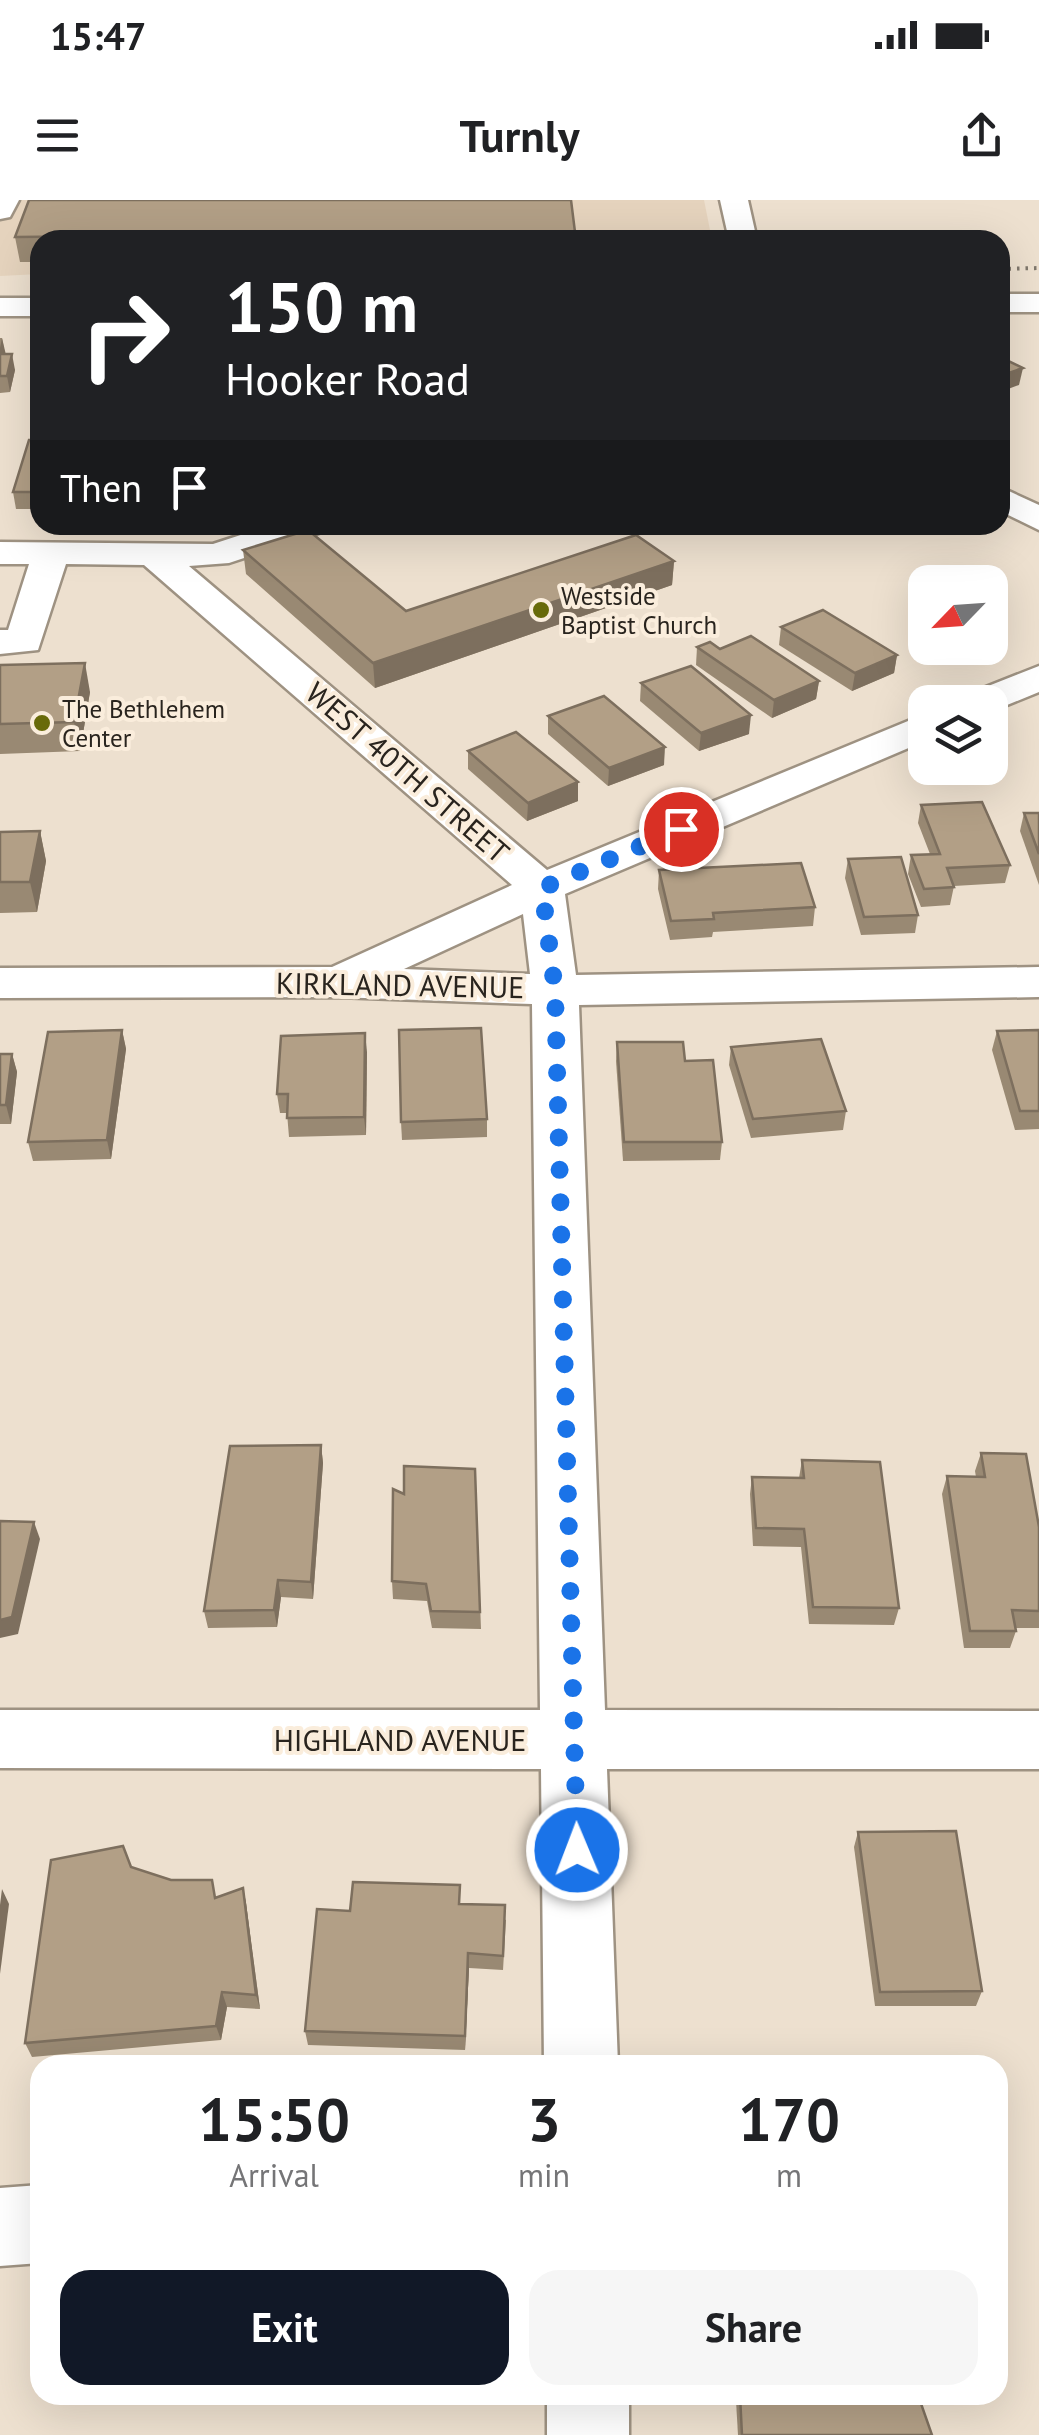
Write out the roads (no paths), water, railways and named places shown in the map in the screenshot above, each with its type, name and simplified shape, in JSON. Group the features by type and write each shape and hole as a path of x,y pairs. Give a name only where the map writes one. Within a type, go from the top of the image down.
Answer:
{"street":[{"path":"0,210 5,200"},
{"path":"734,200 741,230"},
{"path":"1010,303 1039,303"},
{"path":"1010,503 1039,519"},
{"path":"0,553 216,555 276,535"},
{"path":"12,642 39,596 51,553"},
{"name":"WEST 40TH STREET","path":"153,554 542,888"},
{"path":"0,596 39,596"},
{"path":"1008,691 1039,678"},
{"path":"337,982 542,888 908,733"},
{"path":"542,888 555,990 581,2055"},
{"name":"KIRKLAND AVENUE","path":"0,983 337,982 555,990 1039,982"},
{"name":"HIGHLAND AVENUE","path":"0,1740 1039,1740"},
{"path":"0,2226 30,2224"},
{"path":"588,2405 588,2435"}],"railway":[{"path":"1010,269 1039,268"}],"place":[{"name":"Westside Baptist Church","path":"541,610"},
{"name":"The Bethlehem Center","path":"42,723"}]}
